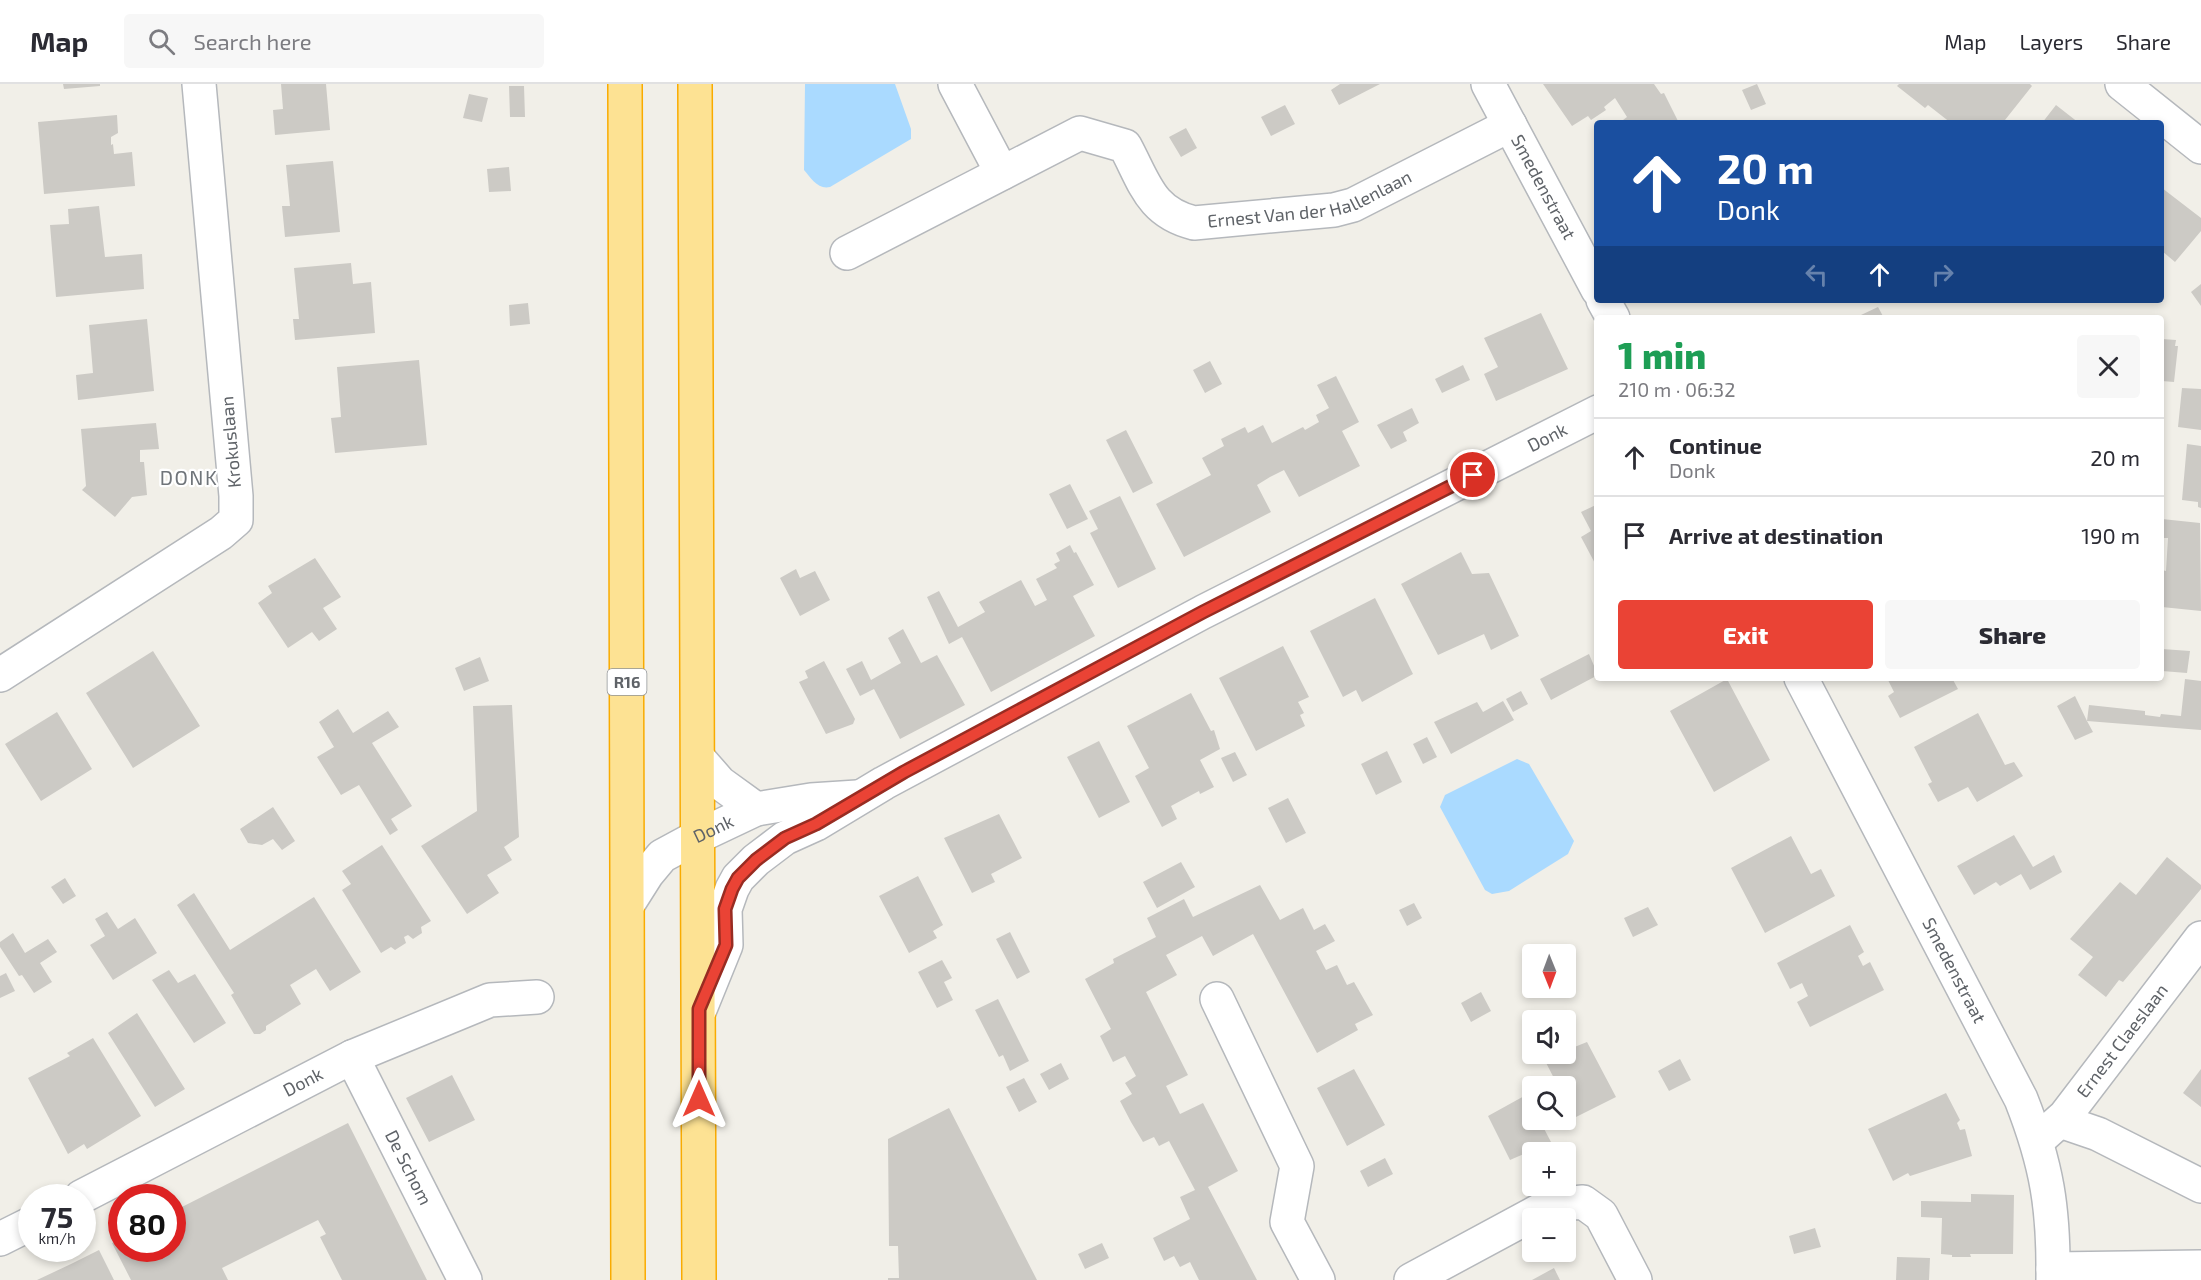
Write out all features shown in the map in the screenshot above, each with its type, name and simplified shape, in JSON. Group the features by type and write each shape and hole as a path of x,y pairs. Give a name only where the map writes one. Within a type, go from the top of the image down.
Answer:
{"highway":[{"name":"R16","path":"625,84 628,1280"},
{"path":"695,84 699,1280"}],"street":[{"name":"Krokuslaan","path":"0,675 221,533 236,520 236,496 199,84"},
{"path":"955,84 1002,173"},
{"name":"Smedenstraat","path":"1488,84 1594,282"},
{"path":"2122,84 2201,147"},
{"name":"Ernest Van der Hallenlaan","path":"847,253 1080,133 1125,146 1158,207 1177,219 1194,223 1322,211 1353,205 1510,125"},
{"name":"Donk","path":"628,904 646,874 663,856 699,836 756,810 814,812 858,797 1213,607 1594,414"},
{"name":"Smedenstraat","path":"1803,681 2021,1099 2049,1130 2053,1274"},
{"name":"Donk","path":"699,759 720,783 756,810"},
{"name":"Donk","path":"699,1009 726,945 725,909 738,878 814,812"},
{"name":"Ernest Claeslaan","path":"2049,1130 2201,938"},
{"name":"Donk","path":"96,1189 352,1057 490,1000 537,997"},
{"path":"1217,999 1297,1166 1287,1222 1318,1280"},
{"name":"De Schom","path":"352,1057 465,1280"},
{"path":"2049,1130 2098,1134 2201,1186"},
{"path":"1411,1280 1550,1205 1583,1202 1601,1215 1635,1280"},
{"path":"0,1239 18,1230"},
{"path":"2053,1274 2201,1267"}],"water":[{"path":"805,84 895,84 911,129 911,139 830,187 818,185 804,170"},
{"path":"1517,759 1529,764 1574,841 1568,854 1509,891 1492,894 1485,890 1440,807 1445,795"}],"building":[{"path":"63,84 100,84 100,86 64,89"},
{"path":"281,84 326,84 330,130 275,135 273,110 283,109"},
{"path":"1340,84 1380,84 1339,105 1331,90"},
{"path":"1543,84 1654,84 1661,94 1664,93 1678,120 1623,120 1627,117 1615,98 1604,107 1606,110 1591,120 1588,116 1572,126"},
{"path":"1757,84 1766,104 1751,110 1742,90"},
{"path":"1899,84 2030,84 2032,86 2005,120 1947,120 1928,105 1925,108 1897,86"},
{"path":"509,86 524,86 525,117 510,117"},
{"path":"469,94 488,98 482,122 463,118"},
{"path":"1285,105 1295,124 1271,136 1261,117"},
{"path":"2056,105 2075,120 2044,120"},
{"path":"117,115 118,133 111,137 111,145 113,144 114,154 132,152 135,186 44,194 38,122"},
{"path":"1186,128 1197,148 1181,157 1169,137"},
{"path":"333,161 340,232 285,237 282,206 290,206 286,165"},
{"path":"509,167 511,191 489,192 487,169"},
{"path":"2164,190 2201,218 2201,231 2175,262 2164,253"},
{"path":"99,206 105,257 142,254 144,289 56,297 50,225 69,224 68,209"},
{"path":"351,263 353,284 371,282 375,333 295,340 293,319 299,319 294,268"},
{"path":"2201,284 2201,306 2191,292"},
{"path":"528,303 530,324 510,326 509,305"},
{"path":"1878,307 1882,315 1861,315"},
{"path":"1541,313 1568,369 1496,401 1484,374 1498,367 1484,338"},
{"path":"147,319 154,391 78,400 76,375 93,373 89,325"},
{"path":"2164,339 2176,340 2175,346 2178,346 2174,382 2164,381"},
{"path":"419,360 427,445 335,453 331,418 341,417 337,367"},
{"path":"1210,361 1222,384 1205,393 1193,370"},
{"path":"1463,365 1470,380 1442,393 1435,379"},
{"path":"1336,376 1359,422 1342,431 1360,466 1299,497 1284,470 1270,477 1257,485 1271,512 1184,557 1156,504 1211,475 1202,458 1224,446 1221,439 1245,427 1248,433 1263,425 1272,443 1303,427 1305,430 1319,422 1316,415 1329,408 1317,385"},
{"path":"2182,388 2201,389 2201,430 2178,427"},
{"path":"1412,408 1419,423 1403,432 1407,441 1391,449 1377,425"},
{"path":"156,423 159,449 140,450 140,462 144,462 147,495 132,497 115,517 82,490 86,486 81,429"},
{"path":"1126,430 1153,483 1133,493 1106,440"},
{"path":"2187,444 2201,446 2201,508 2198,507 2198,502 2182,500"},
{"path":"1070,484 1088,519 1067,529 1049,494"},
{"path":"1120,496 1156,569 1118,588 1090,533 1098,529 1089,511"},
{"path":"1594,506 1594,561 1581,537 1591,531 1581,512"},
{"path":"2164,519 2200,523 2201,611 2164,607 2164,570 2166,571 2168,538 2164,538"},
{"path":"1070,545 1094,585 1073,596 1095,636 991,692 962,637 949,644 927,597 939,591 958,627 985,612 979,602 1021,580 1035,606 1047,600 1036,579 1057,568 1054,564 1060,561 1056,553"},
{"path":"1461,552 1472,574 1489,573 1519,636 1491,650 1484,634 1438,655 1401,584"},
{"path":"315,558 341,597 323,608 337,629 319,641 312,632 288,648 258,603 272,593 268,586"},
{"path":"796,569 800,578 815,571 830,600 800,616 780,578"},
{"path":"1375,598 1413,674 1362,702 1356,690 1343,697 1310,631"},
{"path":"903,629 921,663 937,655 965,705 900,739 874,689 860,696 846,669 862,661 871,680 901,663 888,638"},
{"path":"1283,646 1309,697 1298,702 1304,713 1300,715 1305,726 1256,751 1219,678"},
{"path":"2164,649 2190,651 2187,673 2164,671"},
{"path":"153,651 200,726 133,768 86,693"},
{"path":"1589,654 1594,666 1594,677 1551,700 1540,679"},
{"path":"480,657 489,681 464,691 455,668"},
{"path":"824,661 855,719 853,724 826,734 799,682 808,678 805,671"},
{"path":"2185,679 2201,681 2201,730 2087,721 2089,705 2145,711 2145,715 2160,717 2161,714 2181,716"},
{"path":"1723,681 1728,681 1770,760 1714,792 1670,711"},
{"path":"1888,681 1954,681 1958,689 1900,718 1888,696 1894,692"},
{"path":"1521,691 1528,704 1513,712 1506,699"},
{"path":"1191,693 1211,731 1214,730 1220,749 1200,760 1214,787 1200,794 1199,791 1171,806 1177,819 1162,827 1135,776 1149,768 1127,726"},
{"path":"2075,696 2093,732 2075,740 2057,706"},
{"path":"1503,701 1514,720 1451,754 1434,722 1477,702 1483,712"},
{"path":"512,705 519,837 504,847 512,860 487,875 499,893 467,914 421,846 477,811 473,706"},
{"path":"338,709 353,733 388,711 399,727 372,743 412,806 391,819 398,830 390,835 359,785 341,795 317,757 334,747 319,722"},
{"path":"57,712 92,769 41,801 5,744"},
{"path":"1978,713 2005,765 2014,762 2023,776 1977,802 1968,787 1938,802 1928,784 1932,782 1914,747"},
{"path":"1427,737 1437,757 1423,764 1413,744"},
{"path":"1099,741 1130,802 1099,818 1067,757"},
{"path":"1387,751 1402,782 1376,795 1361,764"},
{"path":"1235,752 1247,775 1233,782 1221,758"},
{"path":"1288,798 1306,833 1286,843 1268,808"},
{"path":"273,807 295,841 282,850 273,839 262,845 248,843 240,829"},
{"path":"999,814 1022,858 991,874 995,882 972,893 944,838"},
{"path":"2014,835 2033,867 2054,855 2062,872 2030,890 2021,874 2000,886 1996,882 1974,895 1957,866"},
{"path":"1791,836 1811,874 1821,869 1835,896 1765,933 1731,868"},
{"path":"382,845 431,921 421,927 422,933 413,939 408,935 404,937 406,943 395,950 391,947 381,953 342,890 351,884 342,871"},
{"path":"2167,857 2201,885 2201,889 2123,982 2119,980 2106,997 2078,975 2093,957 2070,939 2120,882 2136,895"},
{"path":"1181,862 1195,887 1157,908 1143,882"},
{"path":"918,876 943,925 933,931 937,938 909,953 879,896"},
{"path":"65,878 76,896 63,904 51,887"},
{"path":"1260,885 1280,920 1303,908 1314,930 1325,924 1335,941 1316,951 1326,970 1337,965 1347,985 1354,982 1373,1015 1355,1024 1358,1030 1317,1053 1253,934 1213,956 1202,936 1166,955 1177,975 1146,992 1188,1075 1166,1086 1180,1114 1203,1103 1238,1171 1208,1187 1257,1280 1199,1280 1190,1262 1180,1267 1174,1256 1164,1261 1153,1238 1190,1219 1180,1197 1195,1190 1169,1141 1159,1146 1154,1137 1143,1142 1120,1101 1132,1094 1125,1083 1136,1076 1125,1056 1113,1062 1100,1036 1111,1029 1085,979 1114,963 1113,959 1156,937 1147,918 1184,899 1193,917"},
{"path":"194,893 230,950 314,897 361,972 330,991 316,969 290,985 301,1004 266,1026 266,1030 260,1034 254,1034 231,995 234,993 177,905"},
{"path":"1414,903 1422,918 1407,926 1399,910"},
{"path":"1648,907 1658,925 1633,937 1624,918"},
{"path":"107,912 118,929 135,918 157,953 113,980 90,945 105,936 95,919"},
{"path":"1850,925 1864,952 1858,956 1863,966 1870,962 1884,990 1810,1027 1797,1002 1808,996 1802,983 1790,989 1777,963"},
{"path":"1010,932 1030,972 1017,979 996,939"},
{"path":"13,933 25,953 48,939 57,952 40,963 52,982 34,993 22,975 19,976 0,947 0,942"},
{"path":"942,960 952,978 944,982 953,1000 937,1008 918,972"},
{"path":"169,970 178,983 195,974 226,1023 194,1043 152,980"},
{"path":"6,973 15,991 0,998 0,976"},
{"path":"1481,992 1491,1011 1471,1022 1461,1003"},
{"path":"998,999 1029,1061 1010,1071 1003,1055 999,1057 975,1010"},
{"path":"137,1013 185,1089 155,1107 108,1033"},
{"path":"93,1038 141,1116 87,1149 84,1144 68,1154 28,1078 70,1056 67,1053"},
{"path":"1587,1042 1616,1097 1576,1117 1576,1076 1553,1076 1547,1064 1576,1064 1576,1046"},
{"path":"1680,1059 1691,1080 1669,1091 1658,1071"},
{"path":"1061,1063 1069,1079 1049,1090 1040,1074"},
{"path":"1354,1069 1385,1125 1347,1146 1317,1088"},
{"path":"2201,1069 2201,1107 2183,1093"},
{"path":"452,1075 475,1120 429,1142 406,1098"},
{"path":"1024,1078 1037,1102 1019,1112 1006,1087"},
{"path":"1946,1093 1960,1120 1957,1123 1960,1130 1965,1129 1972,1156 1910,1176 1908,1173 1893,1181 1868,1129"},
{"path":"1522,1097 1522,1130 1545,1130 1551,1142 1522,1142 1522,1155 1510,1160 1488,1116"},
{"path":"949,1108 1037,1280 888,1280 888,1278 899,1278 898,1246 889,1246 888,1139"},
{"path":"348,1123 427,1280 342,1280 320,1237 326,1234 318,1220 222,1268 228,1280 131,1280 122,1262 186,1262 186,1205"},
{"path":"1385,1158 1393,1174 1368,1187 1360,1171"},
{"path":"1971,1194 2014,1195 2013,1254 1970,1254 1971,1257 1952,1257 1952,1255 1941,1254 1942,1218 1921,1217 1921,1201 1971,1202"},
{"path":"1815,1228 1821,1247 1794,1254 1789,1236"},
{"path":"1102,1243 1109,1258 1085,1269 1078,1254"},
{"path":"99,1250 114,1280 37,1280 75,1262 96,1262 96,1252"},
{"path":"1897,1257 1930,1258 1929,1280 1896,1280"},
{"path":"1554,1268 1560,1280 1532,1280"}],"district":[{"name":"DONK","path":"189,478"}],"route":[{"path":"699,1099 699,1009 726,945 725,909 732,889 738,878 756,860 785,838 816,824 858,797 904,772 1203,612 1473,475"}]}
